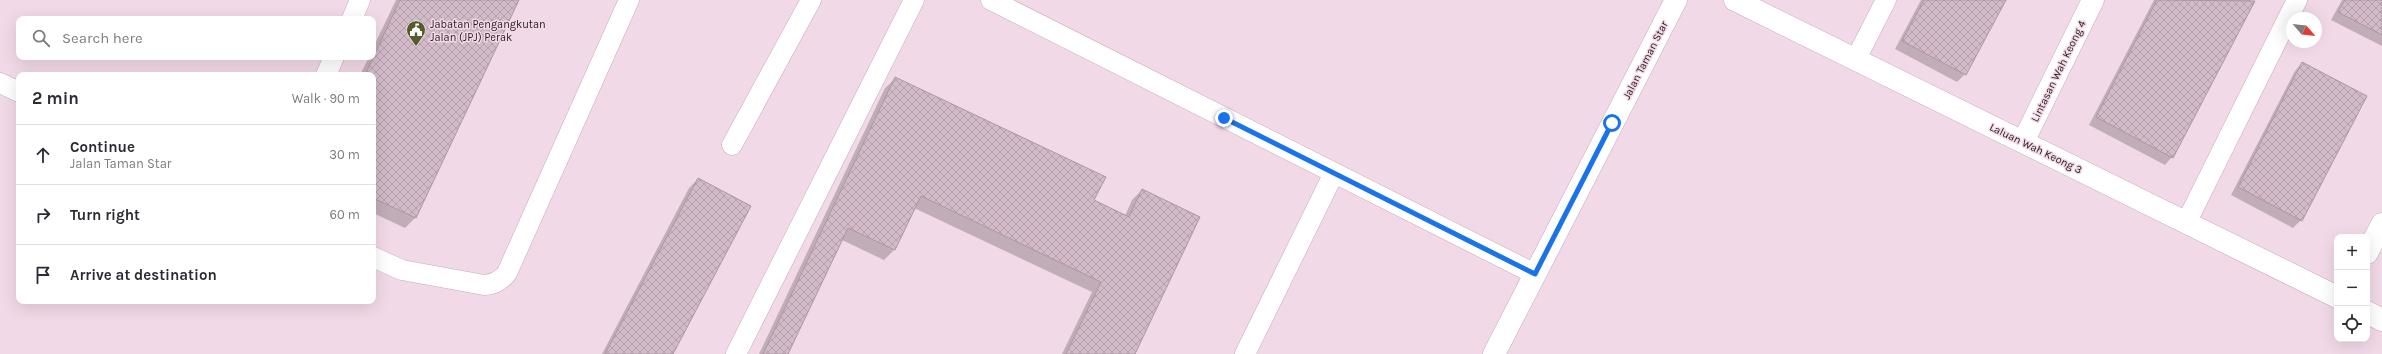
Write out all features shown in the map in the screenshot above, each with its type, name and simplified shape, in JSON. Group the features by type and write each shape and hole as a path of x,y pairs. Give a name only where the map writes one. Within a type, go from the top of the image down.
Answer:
{"street":[{"name":"Jalan Taman Star","path":"1494,354 1676,0"},
{"name":"Laluan Wah Keong 3","path":"1735,0 2334,296"},
{"name":"Lintasan Wah Keong 4","path":"2023,142 2092,0"},
{"path":"2370,247 2382,224"},
{"path":"2370,314 2382,320"}],"lane":[{"path":"353,16 360,0"},
{"path":"376,259 402,270 484,285 493,284 501,280 507,273 629,0"},
{"path":"732,145 811,0"},
{"path":"736,354 914,0"},
{"path":"991,0 1535,274"},
{"path":"1856,59 1886,0"},
{"path":"2186,223 2298,0"},
{"path":"327,72 333,60"},
{"path":"0,83 16,91"},
{"path":"1245,354 1334,173"}],"building":[{"path":"400,0 519,0 416,218 376,199 376,72 366,72 372,60 376,60 376,51"},
{"path":"1924,0 2006,0 1966,75 1902,41"},
{"path":"2157,0 2255,1 2173,158 2096,117"},
{"path":"2345,0 2382,0 2382,35 2338,12"},
{"path":"2302,62 2367,96 2302,221 2238,187"},
{"path":"895,77 1106,177 1094,200 1129,217 1142,189 1200,217 1135,354 1066,354 1101,282 921,196 895,250 848,228 788,354 763,354"},
{"path":"698,178 751,206 673,354 605,354"}],"place":[{"name":"Jabatan Pengangkutan Jalan (JPJ) Perak","path":"416,47"}],"route":[{"path":"1224,118 1535,274 1612,123"}]}
